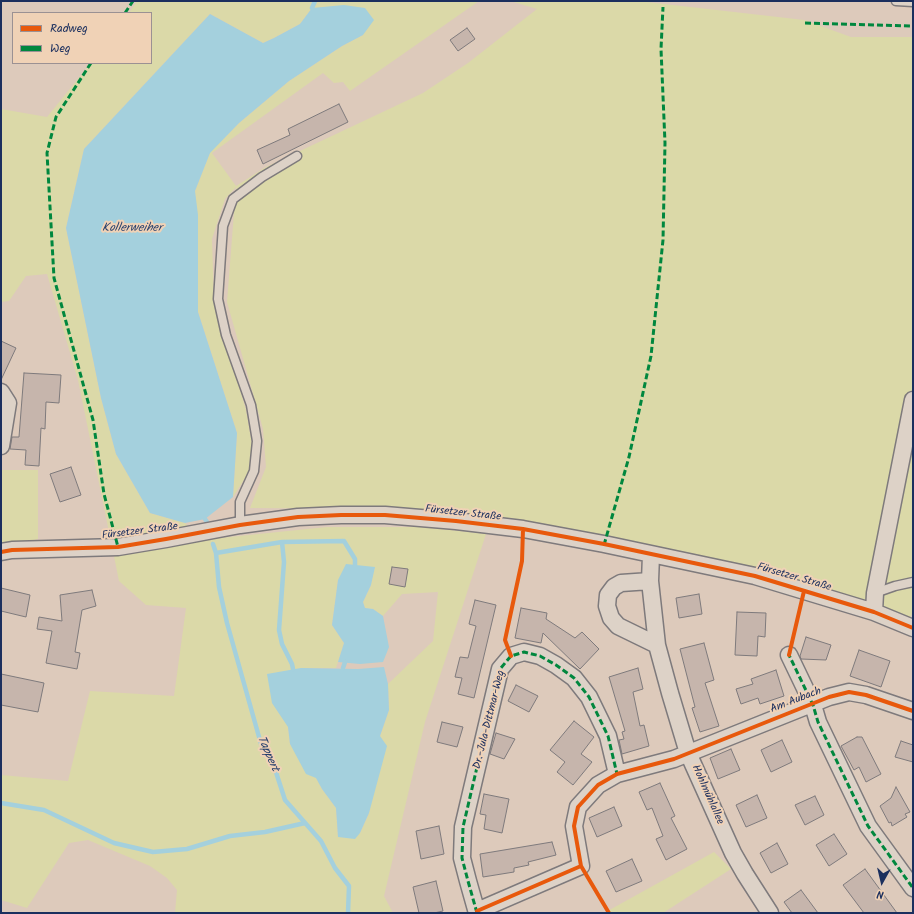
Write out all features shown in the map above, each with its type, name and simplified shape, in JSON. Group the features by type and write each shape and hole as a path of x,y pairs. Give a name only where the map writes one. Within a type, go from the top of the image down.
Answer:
{"street":[{"path":"1,392 8,403 1,446"},
{"path":"874,612 875,592 913,400"},
{"name":"Fürsetzer Straße","path":"1,552 12,550 118,546 166,539 240,525 298,517 385,515 523,529 604,544 755,576 874,612 913,628"},
{"name":"Hohlmühlallee","path":"651,555 650,581 657,645 688,753 733,853 770,913"},
{"path":"650,581 621,583 614,587 608,595 607,606 611,618 618,626 657,645"},
{"name":"Dr.-Jula-Dittmar-Weg","path":"617,774 608,736 589,697 574,678 540,656 524,652 511,656 500,669 463,827 462,858 477,912 581,866 574,826 578,807 598,785 617,774 674,759 688,753"},
{"name":"Am Aubach","path":"789,655 812,705 818,722 868,826 913,888"},
{"name":"Am Aubach","path":"688,753 829,697 849,692 866,695 913,711"}],"lane":[{"path":"896,1 913,2"},
{"path":"240,525 240,502 254,471 257,441 251,405 226,334 218,299 223,226 233,199 262,177 297,156"},
{"path":"875,592 913,582"}],"shaded area":[{"path":"137,1 479,1 350,91 343,82 334,83 323,73 212,153 236,186 266,167 423,93 468,63 537,9 510,1 638,1 804,20 851,37 913,37 913,612 909,620 863,603 392,509 250,508 266,467 263,429 227,302 236,187 225,199 212,239 214,302 246,410 252,444 249,472 233,497 237,433 198,312 195,191 210,152 239,123 289,81 342,46 363,35 312,8 300,24 263,43 210,14 84,149 66,228 101,398 116,454 150,513 185,523 200,540 327,527 423,527 486,534 425,722 384,896 393,913 175,913 177,890 167,878 150,866 88,840 69,843 27,908 1,900 1,775 68,781 90,691 174,696 186,608 146,605 119,581 78,380 47,274 26,276 9,301 1,302 1,109 47,117 90,64 152,64 152,12 130,12","holes":["338,580 371,585 363,602 365,608 373,609 383,616 402,594 438,592 433,641 388,684 389,710 380,736 369,813 360,833 338,837 336,808 322,789 316,777 290,744 288,727 301,668 336,668 344,643 332,625"]},
{"path":"1,470 38,470 38,539 1,547"},
{"path":"714,852 731,869 663,913 604,913"}],"water":[{"name":"Kollerweiher","path":"344,5 365,8 374,20 363,35 342,46 289,81 239,123 210,153 195,191 198,215 198,312 237,433 233,497 205,519 185,523 150,513 116,454 101,398 66,228 84,149 210,14 263,43 300,24 312,8"},
{"path":"346,564 375,567 371,585 363,602 365,608 373,609 383,616 389,647 383,662 360,664 338,662 344,643 332,625 338,580"},
{"path":"384,667 388,684 389,710 380,736 387,746 369,813 360,833 355,839 338,837 336,808 316,778 306,774 290,744 288,727 272,703 267,674 301,668 358,669"}],"building":[{"path":"467,28 475,39 458,51 450,40"},
{"path":"339,104 348,122 263,164 257,150 290,135 288,129"},
{"path":"1,341 16,348 1,380"},
{"path":"24,373 61,375 59,403 46,402 45,429 41,428 39,466 25,465 26,450 10,449 12,437 19,437"},
{"path":"71,467 81,495 60,502 50,474"},
{"path":"392,567 408,569 405,587 389,584"},
{"path":"1,588 30,595 26,617 1,611"},
{"path":"92,590 96,606 82,610 75,652 80,653 77,669 46,663 52,631 37,629 39,617 62,621 60,595"},
{"path":"699,594 702,614 679,618 676,598"},
{"path":"475,600 496,605 474,698 458,694 462,678 455,677 460,657 468,658 476,626 469,624"},
{"path":"521,608 547,613 546,619 575,638 582,632 599,649 580,669 543,633 541,643 515,638"},
{"path":"737,612 766,613 765,637 758,636 757,656 735,655"},
{"path":"806,637 831,645 826,660 801,659 800,656"},
{"path":"704,643 714,680 705,683 719,726 700,732 692,708 695,707 680,649"},
{"path":"859,650 890,661 881,687 850,676"},
{"path":"638,668 643,689 633,692 640,726 644,725 649,746 622,754 619,740 624,739 622,732 625,731 609,677"},
{"path":"776,670 784,696 760,704 758,698 741,704 736,689 753,684 751,679"},
{"path":"1,674 44,683 38,712 1,705"},
{"path":"516,685 538,696 529,712 508,701"},
{"path":"574,721 594,737 581,754 592,762 573,785 557,772 565,762 550,750"},
{"path":"442,722 463,727 457,747 437,742"},
{"path":"496,733 515,739 504,759 490,754"},
{"path":"857,737 862,737 881,774 866,782 859,767 854,770 841,746"},
{"path":"782,740 792,762 771,772 761,750"},
{"path":"901,741 913,745 913,762 895,757"},
{"path":"731,749 740,770 718,779 710,758"},
{"path":"660,783 675,816 671,818 687,849 666,860 656,839 663,836 652,808 647,810 639,792"},
{"path":"896,787 910,812 905,814 907,817 892,826 891,822 889,823 880,806 891,798"},
{"path":"484,794 509,799 502,833 484,829 486,815 480,814"},
{"path":"757,795 767,818 746,827 736,805"},
{"path":"815,796 824,815 805,825 795,805"},
{"path":"614,807 622,826 597,837 589,818"},
{"path":"439,826 444,854 421,859 416,831"},
{"path":"834,834 847,854 829,866 816,845"},
{"path":"552,842 556,855 528,862 529,865 514,868 514,872 483,877 480,854"},
{"path":"777,843 788,864 771,873 760,853"},
{"path":"632,859 642,881 616,892 606,871"},
{"path":"865,869 897,913 864,913 843,885"},
{"path":"436,881 443,911 434,913 419,913 413,887"},
{"path":"801,890 818,913 792,913 784,902"}],"waterway":[{"name":"Tappert","path":"312,8 315,1"},
{"path":"282,542 344,541 355,559 355,565"},
{"name":"Tappert","path":"216,553 282,542 284,562 279,630 282,644 293,669"},
{"name":"Tappert","path":"213,544 216,553 219,587 227,623 261,744 273,763 285,800 321,841 335,868 349,886 348,913"},
{"path":"343,668 345,662"},
{"path":"1,803 44,810 114,843 153,852 187,849 230,836 265,832 305,823"}],"marked path":[{"path":"126,12 133,1"},
{"path":"604,545 629,457 651,356 663,240 665,143 661,49 663,7"},
{"path":"805,23 913,26"},
{"path":"90,64 56,117 47,153 54,278 93,420 104,494 118,547"},
{"path":"477,913 462,858 463,827 500,669 511,656 524,652 540,656 574,678 589,697 608,736 617,774"},
{"path":"790,652 789,655 813,705 818,722 868,826 913,888"}],"cycle path":[{"path":"1,552 12,550 118,547 240,525 298,517 385,515 523,529 604,544 755,576 874,612 913,628"},
{"path":"511,656 505,640 522,561 523,529"},
{"path":"789,655 804,591"},
{"path":"477,911 581,866 574,826 578,807 598,785 617,774 674,759 829,697 849,692 866,695 913,711"},
{"path":"581,866 609,913"}]}
